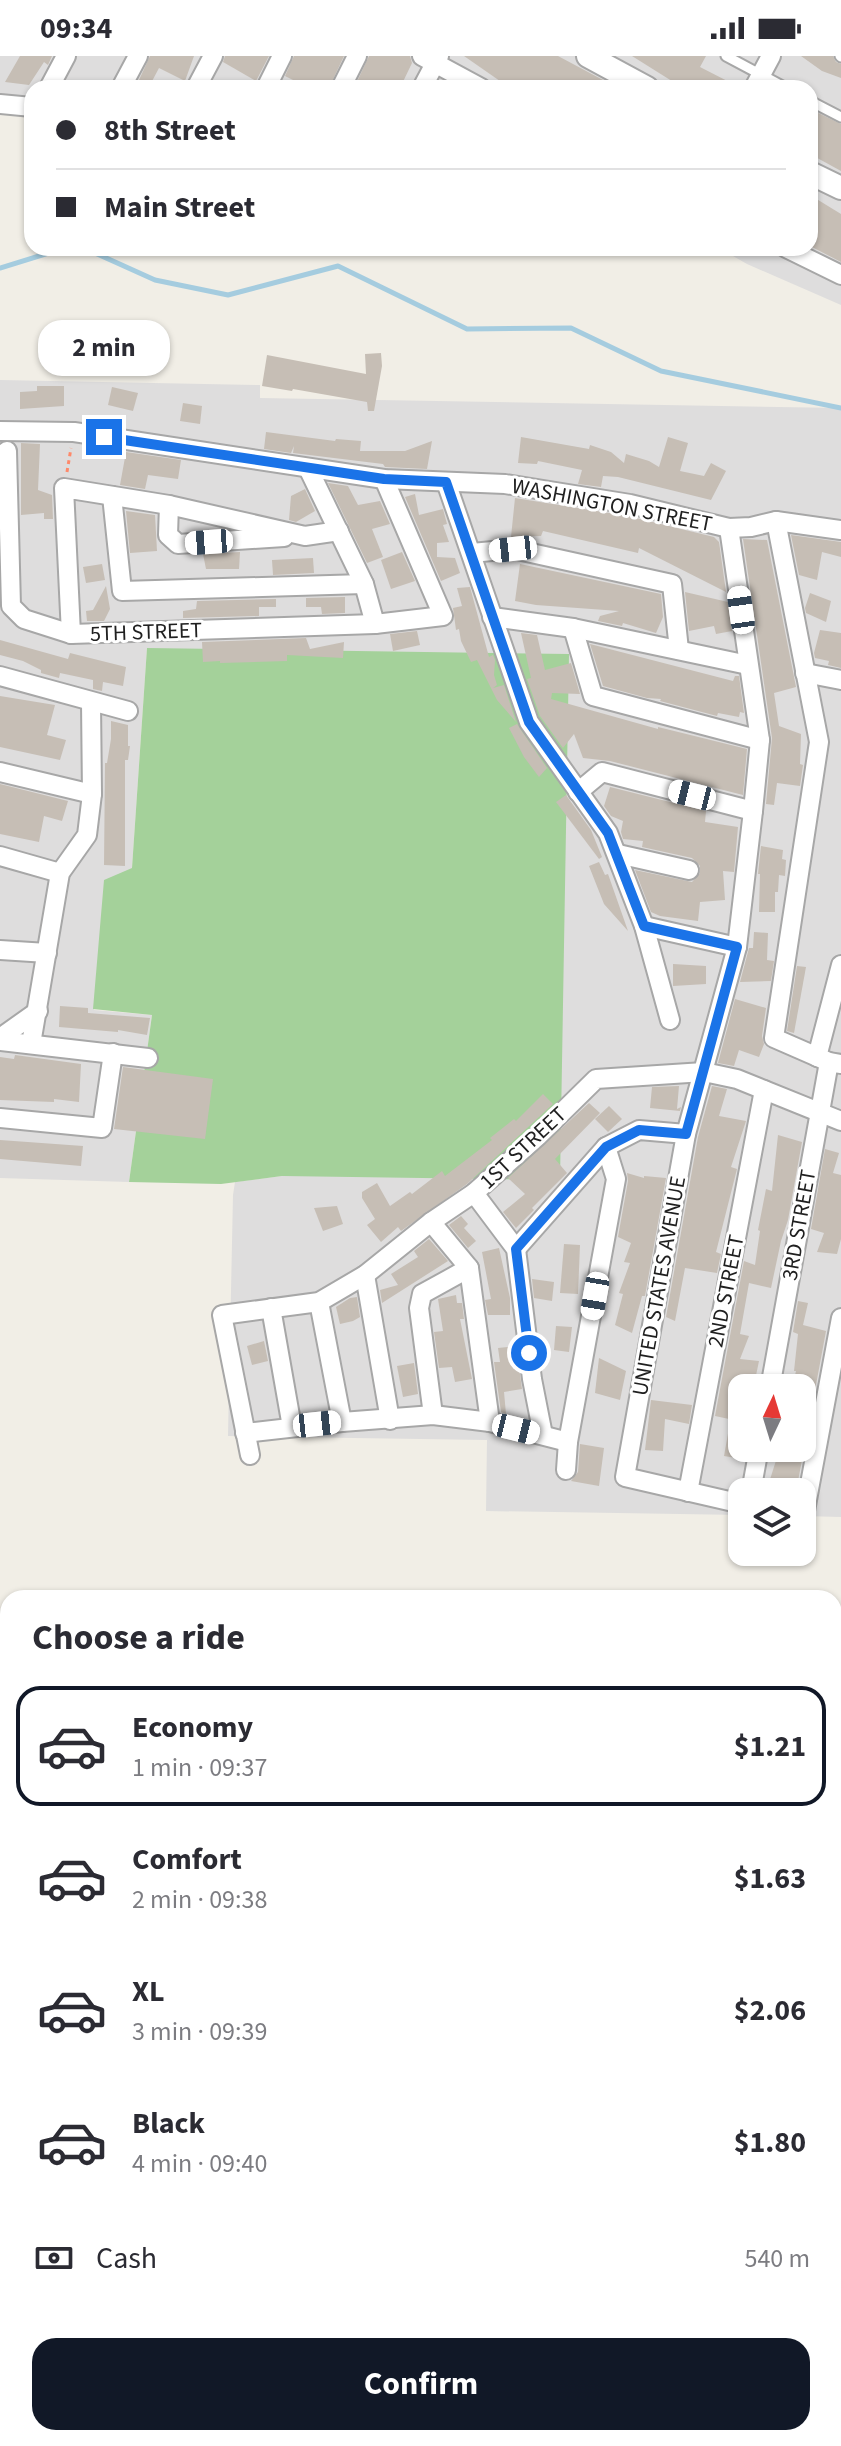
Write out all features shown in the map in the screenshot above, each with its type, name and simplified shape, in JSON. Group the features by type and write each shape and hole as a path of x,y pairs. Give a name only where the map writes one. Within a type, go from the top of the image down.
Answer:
{"street":[{"path":"53,80 66,56"},
{"path":"125,80 138,56"},
{"path":"200,80 213,56"},
{"path":"270,80 282,56"},
{"path":"345,80 357,56"},
{"path":"588,56 632,80"},
{"path":"759,80 771,56"},
{"path":"425,80 432,58 468,80"},
{"path":"0,104 24,106"},
{"path":"818,177 841,188"},
{"path":"802,256 841,275"},
{"name":"WASHINGTON STREET","path":"4,431 74,432 384,479 505,484 615,501 729,528 776,521 841,530"},
{"name":"5TH STREET","path":"7,451 11,606 24,619 71,634 375,624 443,616 384,479"},
{"path":"308,468 364,584 375,624"},
{"path":"446,482 529,722 608,833 618,854 644,926 670,1020"},
{"path":"71,634 64,488 169,505 305,536"},
{"path":"112,496 122,591 364,584"},
{"path":"169,505 168,535 178,544 339,531"},
{"path":"776,521 819,742 774,1038 829,1061 841,965"},
{"name":"UNITED STATES AVENUE","path":"688,1492 625,1477 686,1134 737,947 753,811 760,740 729,528"},
{"path":"472,553 513,549 672,584 679,650"},
{"path":"492,617 573,628 748,665"},
{"path":"573,628 593,696 760,740"},
{"path":"805,673 841,680"},
{"path":"0,676 128,711"},
{"path":"31,1044 60,873 87,835 92,794 91,703"},
{"path":"0,772 92,794"},
{"path":"578,792 602,772 753,811"},
{"path":"618,854 689,870"},
{"path":"0,856 60,873"},
{"path":"644,926 737,947"},
{"path":"0,950 47,953"},
{"path":"0,1040 38,1011"},
{"path":"0,1040 148,1058"},
{"path":"0,1118 102,1128 113,1053"},
{"name":"3RD STREET","path":"772,1374 829,1061"},
{"name":"1ST STREET","path":"245,1433 222,1315 319,1302 365,1275 431,1222 474,1193 596,1079 704,1072 737,1079 841,1121"},
{"name":"2ND STREET","path":"688,1492 764,1090"},
{"path":"516,1249 606,1147 639,1130 686,1134"},
{"path":"566,1470 568,1442 616,1179 606,1147"},
{"path":"474,1193 516,1249 532,1379 543,1435"},
{"path":"431,1222 469,1268 490,1422"},
{"path":"433,1415 419,1308 422,1294 469,1268"},
{"path":"365,1275 390,1420"},
{"path":"319,1302 342,1422"},
{"path":"271,1308 292,1427"},
{"path":"810,1478 841,1318"},
{"path":"250,1455 245,1433 433,1415 490,1422 568,1442"},
{"path":"688,1492 728,1501"}],"lane":[{"path":"726,56 756,80"},
{"path":"818,105 841,117"}],"path":[{"path":"64,488 74,432"}],"shaded area":[{"path":"0,56 841,56 841,305 733,256 818,256 818,80 24,80 24,115 0,113"},
{"path":"0,380 260,385 260,398 841,408 841,1517 816,1516 816,1478 728,1478 728,1515 486,1511 487,1440 228,1436 235,1182 282,1176 147,648 132,868 94,1010 152,1015 129,1182 0,1178"}],"green space":[{"path":"147,648 569,654 560,1180 282,1176 221,1184 129,1182 152,1015 93,1009 104,880 132,868"}],"building":[{"path":"20,56 52,56 48,65 44,62 32,80 24,80 24,84 5,82"},
{"path":"150,56 194,56 185,80 159,68 153,80 139,80"},
{"path":"225,56 269,56 257,80 223,62"},
{"path":"294,56 344,56 333,80 293,80 285,76"},
{"path":"369,56 410,56 412,63 404,80 358,80"},
{"path":"464,56 558,56 603,80 498,80"},
{"path":"632,56 706,56 700,67 725,80 670,80"},
{"path":"801,56 833,56 841,64 841,78 822,71"},
{"path":"818,113 841,124 841,171 818,158"},
{"path":"818,200 841,214 841,262 818,250"},
{"path":"381,353 382,366 374,411 368,411 367,402 262,386 267,355 366,374 365,354"},
{"path":"37,386 64,386 64,406 20,409 20,392 37,391"},
{"path":"112,387 138,393 133,411 108,405"},
{"path":"183,403 202,406 200,424 180,421"},
{"path":"266,432 335,441 361,441 360,451 405,451 432,441 427,469 385,467 383,464 293,453 294,446 291,453 264,449"},
{"path":"521,437 589,449 590,445 611,452 624,463 626,454 659,467 668,437 688,443 680,471 704,476 711,463 726,471 711,500 618,477 603,476 601,487 578,484 582,470 538,461 537,464 518,463"},
{"path":"21,443 40,444 38,490 52,495 53,519 44,519 44,513 21,515"},
{"path":"126,452 181,460 178,479 148,475 145,489 120,485"},
{"path":"328,483 348,486 358,505 380,501 390,524 372,529 383,557 367,563"},
{"path":"305,489 315,511 296,522 289,520 291,496"},
{"path":"415,494 419,515 443,509 447,524 443,525 449,542 437,543 437,557 455,558 460,573 441,581 405,497"},
{"path":"515,498 628,516 714,537 719,542 726,592 639,548 638,553 543,531 541,536 511,537"},
{"path":"126,511 155,515 157,551 130,553"},
{"path":"791,535 841,542 841,557 822,552 817,580 799,575"},
{"path":"743,539 767,540 796,687 774,693 779,726 801,734 800,764 803,765 800,786 777,783 774,805 766,804 772,738"},
{"path":"240,552 239,569 206,569 203,554"},
{"path":"402,552 415,581 391,589 381,560"},
{"path":"313,558 314,573 273,575 272,560"},
{"path":"102,564 105,580 86,583 83,567"},
{"path":"520,564 661,594 663,617 656,633 623,623 622,626 598,621 600,616 619,611 515,601"},
{"path":"106,586 110,609 104,621 87,621 86,611 93,610"},
{"path":"470,587 489,657 493,655 495,660 497,685 493,688 504,685 516,722 497,700 477,660 471,662 459,629 456,630 453,608 462,606 457,588"},
{"path":"685,592 728,602 732,631 716,634 714,626 689,631"},
{"path":"810,593 831,601 826,622 806,613"},
{"path":"345,597 345,613 322,614 321,607 306,607 306,598"},
{"path":"276,599 276,607 259,607 259,616 183,618 183,611 196,609 197,601"},
{"path":"820,630 841,633 841,668 815,658"},
{"path":"417,631 420,645 393,651 390,634"},
{"path":"521,633 537,635 545,670 571,663 580,694 552,693 551,699 658,729 747,749 743,795 610,761 583,758 574,734 563,748 540,716 527,679 531,678"},
{"path":"306,638 310,649 344,642 343,658 287,655 287,661 203,662 202,642"},
{"path":"0,640 68,659 70,653 126,667 123,686 103,682 102,691 93,689 93,680 60,673 59,678 41,673 41,670 23,661 0,655"},
{"path":"590,644 733,681 735,676 739,676 744,713 740,712 739,717 718,713 717,716 603,686"},
{"path":"0,696 55,705 47,735 66,740 60,760 0,747"},
{"path":"111,721 128,725 130,746 128,760 125,760 125,866 104,865 105,763 111,739"},
{"path":"517,724 547,768 539,777 509,728"},
{"path":"0,784 68,801 62,821 44,816 39,842 0,834"},
{"path":"610,787 706,811 705,822 738,827 734,872 723,871 725,900 700,902 698,921 651,912 635,870 692,882 700,873 700,866 692,858 642,847 643,841 623,839 623,821 611,816 604,806"},
{"path":"566,795 591,830 602,857 599,859 556,802"},
{"path":"761,846 783,850 782,859 786,860 785,876 779,875 778,892 775,892 775,912 759,912"},
{"path":"599,862 605,875 608,874 628,931 604,904 589,866"},
{"path":"754,932 768,933 767,960 774,961 771,981 740,982 749,948 753,948"},
{"path":"673,964 706,966 706,984 673,986"},
{"path":"797,966 806,967 794,1033 787,1031"},
{"path":"735,999 766,1008 762,1036 764,1044 759,1057 739,1050 734,1066 718,1063"},
{"path":"60,1006 88,1008 88,1013 150,1018 147,1035 59,1027"},
{"path":"15,1055 81,1064 79,1102 0,1100 0,1057 14,1059"},
{"path":"123,1067 213,1079 205,1139 114,1129"},
{"path":"679,1086 677,1109 681,1107 680,1111 650,1108 652,1087"},
{"path":"712,1086 727,1089 719,1116 746,1121 731,1167 737,1169 716,1252 721,1254 717,1273 685,1268 675,1321 666,1317 698,1137"},
{"path":"543,1094 553,1104 467,1184 401,1231 398,1227 381,1242 367,1225 375,1219 362,1198 362,1192 377,1183 390,1206 442,1171 445,1176 514,1119 516,1121"},
{"path":"589,1103 600,1113 555,1159 567,1173 516,1228 503,1212 525,1194 508,1178"},
{"path":"609,1106 622,1119 608,1132 595,1119"},
{"path":"778,1135 802,1142 788,1220 771,1288 749,1283 740,1334 749,1336 740,1359 759,1361 756,1374 728,1374 728,1419 715,1416 744,1261 755,1265 766,1189 772,1191"},
{"path":"0,1140 83,1146 81,1166 0,1159"},
{"path":"825,1149 839,1153 833,1173 841,1175 841,1239 837,1254 817,1252 824,1233 811,1229"},
{"path":"627,1173 644,1178 666,1178 645,1296 642,1296 632,1333 615,1325 623,1294 619,1293 630,1263 624,1262 631,1243 618,1237"},
{"path":"337,1206 343,1224 323,1231 314,1208"},
{"path":"461,1216 468,1224 464,1228 476,1241 468,1248 449,1225"},
{"path":"429,1239 448,1261 382,1303 380,1290 398,1285 391,1274 418,1257 414,1251"},
{"path":"564,1244 580,1245 578,1294 560,1293"},
{"path":"499,1248 510,1298 510,1315 488,1315 485,1300 491,1299 482,1252"},
{"path":"532,1279 554,1282 552,1301 534,1298"},
{"path":"456,1295 457,1303 462,1303 464,1319 460,1319 472,1379 455,1382 452,1367 439,1368 434,1332 443,1331 438,1299"},
{"path":"357,1297 360,1317 340,1324 336,1307"},
{"path":"798,1301 808,1303 803,1325 826,1331 816,1385 816,1374 795,1374 798,1334 793,1332"},
{"path":"556,1326 572,1327 569,1352 554,1350"},
{"path":"264,1341 268,1361 252,1365 247,1346"},
{"path":"516,1346 522,1389 504,1392 506,1414 501,1412 494,1362 500,1362 498,1348"},
{"path":"599,1358 626,1371 620,1400 595,1393"},
{"path":"414,1363 418,1394 403,1397 397,1366"},
{"path":"651,1400 692,1405 689,1424 665,1419 663,1451 645,1450"},
{"path":"728,1434 728,1457 724,1456"},
{"path":"580,1444 604,1448 599,1486 571,1481 578,1472"},
{"path":"776,1462 802,1462 799,1478 770,1478"}],"waterway":[{"path":"0,268 39,256"},
{"path":"102,256 155,280 228,295 338,266 467,329 571,328 661,371 841,408"}],"route":[{"path":"104,437 384,479 446,482 529,722 608,833 644,926 737,947 686,1134 639,1130 606,1147 516,1249 529,1353"}]}
